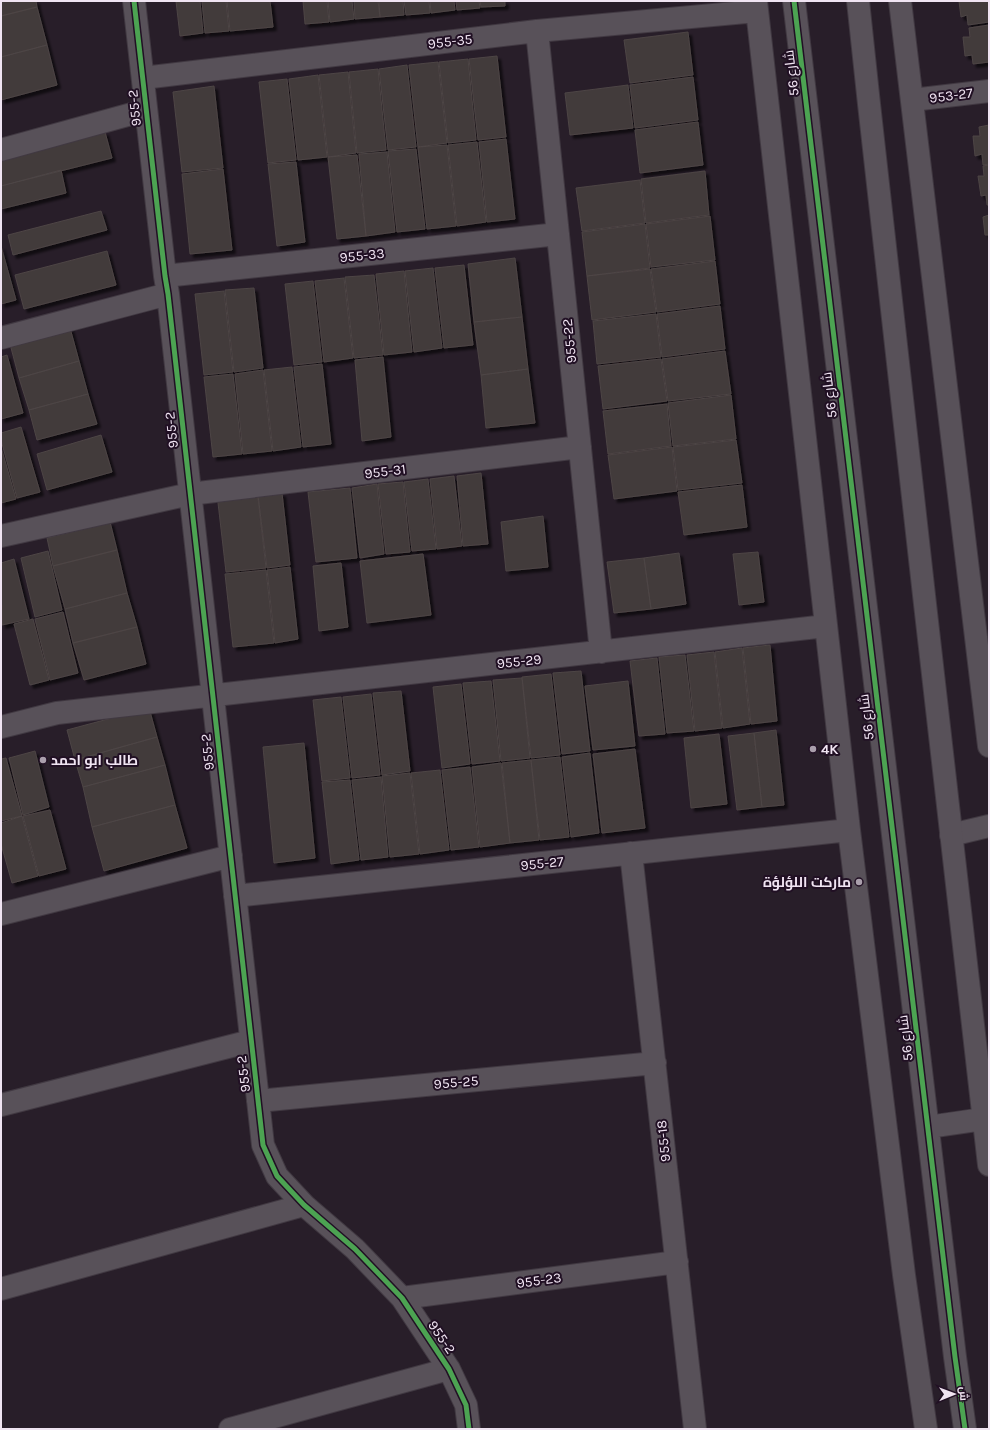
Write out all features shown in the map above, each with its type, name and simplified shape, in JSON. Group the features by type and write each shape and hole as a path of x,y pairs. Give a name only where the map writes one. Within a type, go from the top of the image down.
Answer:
{"street":[{"name":"955-2","path":"134,1 263,1145 277,1176 304,1205 355,1249 402,1298 449,1370 466,1405 469,1429"},
{"name":"شارع 56","path":"794,1 955,1357 965,1429"},
{"path":"858,1 868,104 989,1165"},
{"path":"900,1 989,746"},
{"name":"955-35","path":"143,78 757,6"},
{"path":"757,6 849,830 904,1275 926,1429"},
{"name":"955-22","path":"537,31 601,652"},
{"name":"953-27","path":"912,100 989,91"},
{"path":"1,150 146,110"},
{"name":"955-33","path":"1,338 167,285 558,234"},
{"name":"955-31","path":"1,536 190,494 580,447"},
{"name":"955-29","path":"1,726 57,713 212,694 826,626"},
{"path":"951,835 989,826"},
{"name":"955-27","path":"235,896 849,830"},
{"name":"955-18","path":"631,854 695,1429"},
{"path":"1,914 230,856"},
{"path":"1,1105 251,1041"},
{"name":"955-25","path":"258,1101 655,1063"},
{"path":"928,1126 984,1119"},
{"path":"1,1289 304,1205"},
{"name":"955-23","path":"402,1298 677,1262"},
{"path":"230,1429 449,1370"}],"building":[{"path":"1,1 36,1 37,7 1,16"},
{"path":"176,1 200,1 203,33 180,36"},
{"path":"202,1 226,1 229,31 205,33"},
{"path":"227,1 270,1 273,27 230,31"},
{"path":"303,1 327,1 329,22 305,24"},
{"path":"328,1 352,1 354,19 330,22"},
{"path":"354,1 378,1 380,17 355,19"},
{"path":"379,1 403,1 404,15 380,17"},
{"path":"404,1 429,1 430,13 406,15"},
{"path":"430,1 454,1 455,10 431,13"},
{"path":"456,1 479,1 480,8 457,10"},
{"path":"480,1 505,1 505,6 481,7"},
{"path":"959,1 989,1 989,22 968,25 967,15 961,17"},
{"path":"37,7 47,45 1,57 1,16"},
{"path":"989,25 989,62 973,64 972,55 965,56 963,37 970,37 969,28"},
{"path":"688,32 693,75 630,83 624,40"},
{"path":"47,45 57,85 1,100 1,57"},
{"path":"497,56 506,137 478,140 469,59"},
{"path":"468,59 476,140 448,143 439,62"},
{"path":"438,62 447,143 418,147 409,65"},
{"path":"407,65 416,147 388,150 379,69"},
{"path":"378,69 386,150 357,153 349,72"},
{"path":"348,72 356,153 328,157 319,75"},
{"path":"318,75 327,157 298,160 289,79"},
{"path":"693,77 698,120 635,128 630,85"},
{"path":"287,79 296,160 268,163 259,82"},
{"path":"628,85 633,128 570,135 565,93"},
{"path":"214,86 223,168 182,172 173,92"},
{"path":"698,122 703,165 640,173 635,130"},
{"path":"989,125 989,164 983,165 982,154 975,156 973,136 980,136 979,127"},
{"path":"105,132 112,158 1,186 1,160"},
{"path":"506,139 515,219 487,222 479,142"},
{"path":"477,142 486,222 457,226 448,145"},
{"path":"447,145 456,226 427,229 418,147"},
{"path":"416,149 425,229 397,232 388,151"},
{"path":"387,152 395,232 366,236 359,154"},
{"path":"357,155 366,236 337,239 328,157"},
{"path":"296,162 305,242 277,246 268,164"},
{"path":"989,165 989,205 987,205 986,195 981,196 978,176 984,176 983,166"},
{"path":"223,169 232,250 190,254 182,174"},
{"path":"61,170 66,193 1,209 1,186"},
{"path":"705,171 709,215 646,223 641,179"},
{"path":"640,180 645,223 582,231 576,188"},
{"path":"101,211 107,230 13,255 8,235"},
{"path":"989,215 989,235 985,235 983,217"},
{"path":"710,216 715,260 651,267 646,224"},
{"path":"645,224 650,268 587,276 582,232"},
{"path":"1,246 16,300 1,304"},
{"path":"107,251 116,285 24,309 15,275"},
{"path":"515,258 522,317 474,322 468,264"},
{"path":"715,261 720,304 657,312 651,269"},
{"path":"464,265 473,345 444,348 435,268"},
{"path":"433,268 442,348 414,352 405,271"},
{"path":"650,269 656,312 592,320 587,276"},
{"path":"404,271 412,352 384,355 376,274"},
{"path":"374,275 383,355 354,358 345,277"},
{"path":"344,278 353,358 324,362 315,281"},
{"path":"313,281 322,362 294,365 285,284"},
{"path":"254,288 263,368 234,372 225,290"},
{"path":"224,291 233,372 204,375 195,294"},
{"path":"720,306 725,349 662,357 657,314"},
{"path":"656,314 661,357 597,364 593,321"},
{"path":"522,317 528,369 481,375 474,322"},
{"path":"70,328 79,361 19,378 10,344"},
{"path":"725,351 731,394 668,401 662,359"},
{"path":"7,355 23,413 1,419 1,357"},
{"path":"383,357 391,437 362,441 355,360"},
{"path":"661,359 667,401 603,409 598,366"},
{"path":"79,361 88,394 29,410 19,378"},
{"path":"322,364 331,444 303,447 294,367"},
{"path":"292,367 301,447 273,451 264,370"},
{"path":"528,369 535,423 486,428 481,375"},
{"path":"263,370 272,451 243,454 235,374"},
{"path":"233,374 242,454 213,457 204,377"},
{"path":"88,394 97,424 37,440 29,410"},
{"path":"731,395 736,439 673,446 668,403"},
{"path":"667,404 671,446 608,454 603,411"},
{"path":"21,427 40,492 17,498 1,440 1,433"},
{"path":"101,435 112,472 47,490 37,454"},
{"path":"736,440 742,483 678,490 673,447"},
{"path":"1,447 16,499 1,503"},
{"path":"672,447 677,491 614,499 608,455"},
{"path":"481,473 488,544 463,546 457,476"},
{"path":"454,476 462,546 437,549 430,479"},
{"path":"428,479 436,549 412,551 404,482"},
{"path":"403,482 410,552 386,554 378,484"},
{"path":"377,484 384,554 360,558 352,488"},
{"path":"742,485 747,527 684,535 678,492"},
{"path":"350,488 357,558 316,562 308,492"},
{"path":"257,489 266,568 226,572 217,494"},
{"path":"282,493 290,565 267,568 258,495"},
{"path":"543,516 548,567 506,571 501,522"},
{"path":"110,522 117,550 53,566 47,538"},
{"path":"117,550 127,593 65,609 53,566"},
{"path":"48,551 62,610 35,617 21,558"},
{"path":"758,552 764,602 739,605 733,554"},
{"path":"679,553 686,604 651,609 644,558"},
{"path":"423,554 431,615 367,623 360,561"},
{"path":"644,558 651,609 614,613 607,562"},
{"path":"14,559 29,619 2,625 1,563"},
{"path":"341,563 348,627 319,631 313,566"},
{"path":"290,567 298,639 275,643 267,570"},
{"path":"266,570 274,643 233,647 225,574"},
{"path":"127,593 137,627 73,643 65,609"},
{"path":"63,612 78,673 50,680 35,619"},
{"path":"33,619 49,680 30,685 14,624"},
{"path":"137,627 146,664 84,680 73,643"},
{"path":"770,645 777,721 751,724 743,648"},
{"path":"742,648 750,724 723,728 715,652"},
{"path":"714,652 722,728 695,731 687,655"},
{"path":"685,655 694,731 667,733 659,657"},
{"path":"657,658 665,734 639,736 630,661"},
{"path":"581,671 590,751 562,754 553,673"},
{"path":"551,674 560,755 531,758 522,677"},
{"path":"522,678 530,758 501,761 493,680"},
{"path":"491,681 500,761 472,764 463,683"},
{"path":"628,681 635,746 593,750 585,686"},
{"path":"461,684 470,764 442,768 433,687"},
{"path":"401,691 410,771 382,775 373,693"},
{"path":"371,694 380,775 352,778 343,697"},
{"path":"341,697 350,778 322,781 313,700"},
{"path":"149,708 157,737 75,760 67,730"},
{"path":"776,730 784,805 762,807 754,733"},
{"path":"754,733 762,807 737,810 728,736"},
{"path":"719,734 727,804 691,808 684,738"},
{"path":"157,737 165,765 83,787 75,760"},
{"path":"304,743 315,858 274,863 263,747"},
{"path":"635,749 645,828 602,833 593,754"},
{"path":"35,751 49,807 23,815 9,758"},
{"path":"590,753 599,833 571,837 562,757"},
{"path":"560,757 569,837 540,840 531,760"},
{"path":"6,758 22,816 1,821 1,759"},
{"path":"531,760 539,840 510,843 502,763"},
{"path":"501,763 510,843 480,847 472,767"},
{"path":"165,765 175,805 92,827 83,787"},
{"path":"470,767 479,847 451,850 442,770"},
{"path":"440,770 449,850 420,854 411,773"},
{"path":"410,773 419,854 390,857 382,776"},
{"path":"381,777 388,857 361,860 352,780"},
{"path":"350,780 359,860 331,864 322,782"},
{"path":"175,805 187,848 104,871 92,827"},
{"path":"50,810 66,869 39,876 23,816"},
{"path":"22,816 38,876 12,883 1,844 1,823"}],"cycle path":[{"path":"134,1 263,1145 277,1176 304,1205 355,1249 402,1298 449,1369 466,1405 469,1429"},
{"path":"794,1 955,1357 965,1429"}],"place":[{"name":"4K","path":"813,749"},
{"name":"طالب ابو احمد","path":"43,760"},
{"name":"ماركت اللؤلؤة","path":"859,882"}]}
